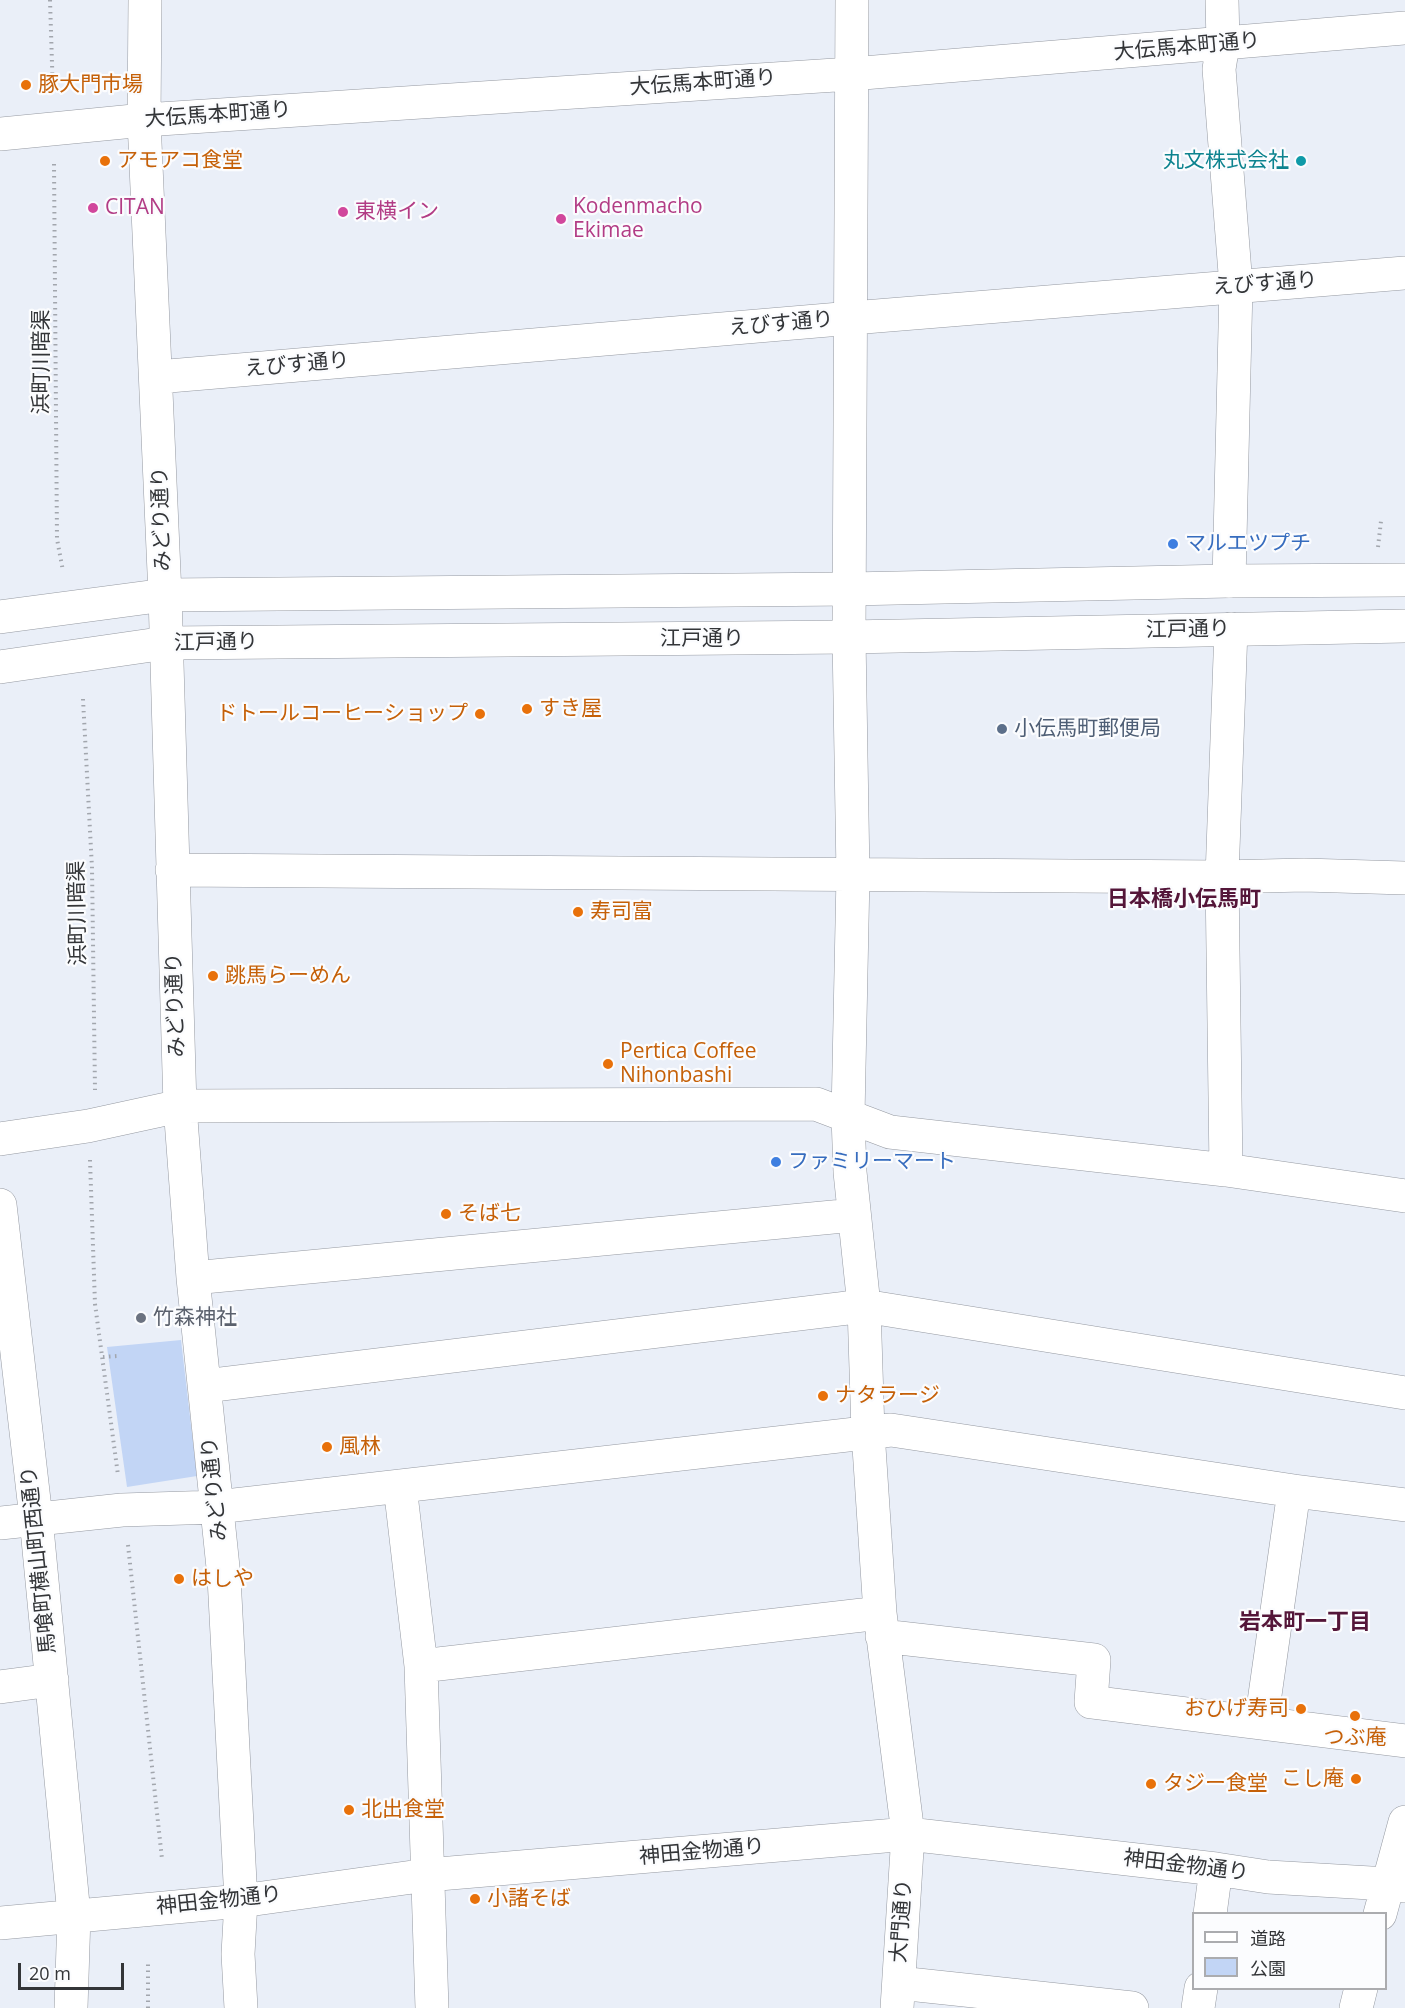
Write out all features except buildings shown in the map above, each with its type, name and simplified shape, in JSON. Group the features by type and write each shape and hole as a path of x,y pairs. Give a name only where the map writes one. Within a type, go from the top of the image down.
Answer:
{"main road":[{"name":"みどり通り","path":"145,0 144,120 165,595 180,1106 193,1278 224,1577 241,1901 238,1954 241,2008"},
{"name":"大門通り","path":"852,0 849,638 853,874 848,1116 854,1215 864,1306 868,1432 881,1624 908,1834 898,1996"},
{"path":"1222,0 1223,44 1219,69 1236,286 1230,581"},
{"name":"大伝馬本町通り","path":"0,134 144,120 851,74 1405,28"},
{"name":"えびす通り","path":"157,377 1405,273"},
{"path":"0,617 165,595 850,590 1230,581 1405,580"},
{"name":"江戸通り","path":"0,667 166,643 849,638 1405,626"},
{"path":"1226,1170 1222,877 1231,629"},
{"path":"172,870 1222,877 1304,875 1405,878"},
{"path":"0,1139 89,1140 180,1106 816,1104 890,1132 1226,1170 1405,1196"},
{"name":"馬喰町横山町西通り","path":"0,1204 8,1338 36,1518 74,1915 71,2008"},
{"path":"193,1278 854,1215"},
{"path":"205,1386 864,1306 1405,1393"},
{"path":"0,1523 122,1510 217,1507 891,1430 1294,1491 1405,1505"},
{"path":"400,1486 421,1666 432,2008"},
{"path":"1261,1723 1294,1491"},
{"path":"421,1666 881,1624 1094,1660 1092,1702 1405,1741"},
{"path":"0,1687 52,1680"},
{"path":"1391,1895 1405,1822"},
{"name":"神田金物通り","path":"0,1923 241,1901 427,1875 908,1834 1216,1869 1391,1895"},
{"path":"1210,1912 1216,1869"},
{"path":"1198,2008 1200,1990"},
{"path":"1356,2008 1361,1990"},
{"path":"898,1996 1132,2008"}],"path":[{"path":"50,0 53,105"},
{"name":"浜町川暗渠","path":"54,153 57,292 57,539 63,571"},
{"path":"1378,550 1381,521"},
{"name":"浜町川暗渠","path":"83,699 92,868 95,1094 89,1140 94,1304 129,1550 162,1859"},
{"path":"103,1357 117,1356"},
{"path":"148,1963 148,2008"}],"green space":[{"path":"181,1340 197,1476 127,1487 107,1347"}],"place":[{"name":"豚大門市場","path":"26,85"},
{"name":"アモアコ食堂","path":"105,161"},
{"name":"丸文株式会社","path":"1301,161"},
{"name":"CITAN","path":"93,208"},
{"name":"東横イン","path":"343,212"},
{"name":"Kodenmacho Ekimae","path":"561,219"},
{"name":"マルエツプチ","path":"1173,544"},
{"name":"すき屋","path":"527,709"},
{"name":"ドトールコーヒーショップ","path":"480,714"},
{"name":"小伝馬町郵便局","path":"1002,729"},
{"name":"寿司富","path":"578,912"},
{"name":"跳馬らーめん","path":"213,976"},
{"name":"Pertica Coffee Nihonbashi","path":"608,1064"},
{"name":"ファミリーマート","path":"776,1162"},
{"name":"そば七","path":"446,1214"},
{"name":"竹森神社","path":"141,1318"},
{"name":"ナタラージ","path":"823,1396"},
{"name":"風林","path":"327,1447"},
{"name":"はしや","path":"179,1579"},
{"name":"おひげ寿司","path":"1301,1709"},
{"name":"つぶ庵","path":"1355,1716"},
{"name":"こし庵","path":"1356,1779"},
{"name":"タジー食堂","path":"1151,1784"},
{"name":"北出食堂","path":"349,1810"},
{"name":"小諸そば","path":"475,1899"}],"district":[{"name":"日本橋小伝馬町","path":"1184,900"},
{"name":"岩本町一丁目","path":"1305,1623"}]}
